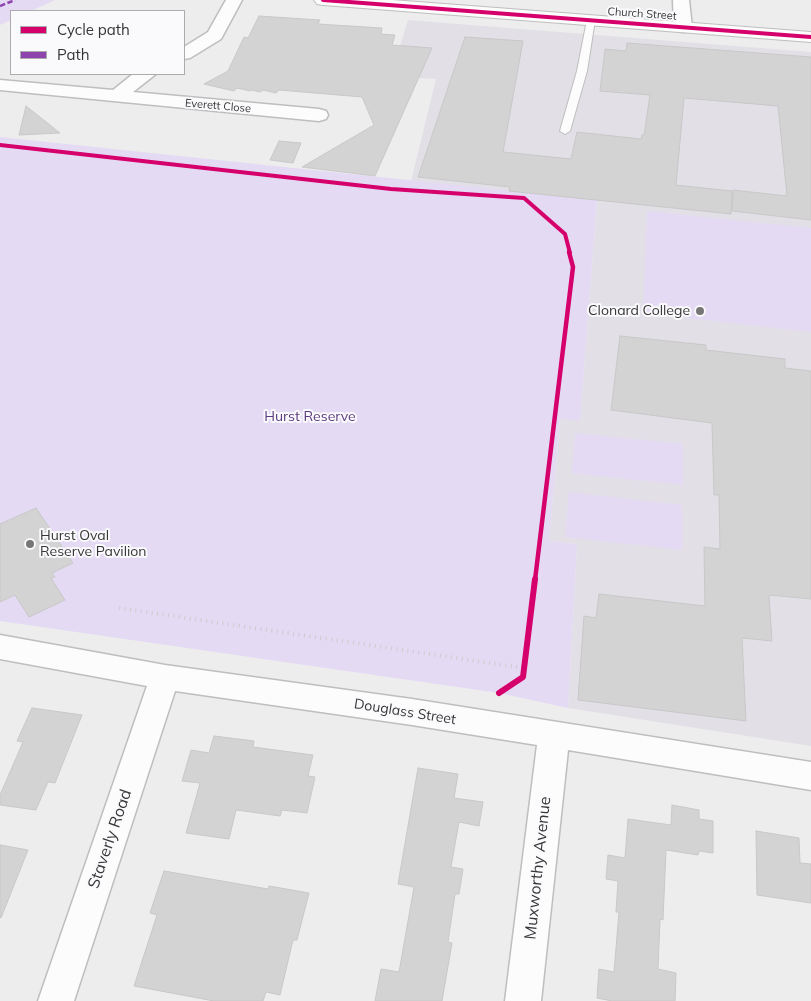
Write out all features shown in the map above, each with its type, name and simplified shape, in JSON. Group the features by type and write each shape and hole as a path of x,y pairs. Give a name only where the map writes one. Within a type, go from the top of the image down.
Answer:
{"street":[{"path":"185,53 215,34 234,0"},
{"name":"Church Street","path":"322,0 424,3 591,20 811,37"},
{"path":"682,0 682,27"},
{"path":"117,96 137,79 145,75"},
{"name":"Everett Close","path":"0,85 319,116"},
{"name":"Douglass Street","path":"0,647 165,677 402,711 811,776"},
{"name":"Staverly Road","path":"56,1001 165,677"},
{"name":"Muxworthy Avenue","path":"523,1001 554,735"}],"lane":[{"path":"565,131 582,71 591,20"}],"path":[{"path":"120,608 524,668"},
{"path":"523,677 525,658"}],"shaded area":[{"name":"Clonard College","path":"408,20 811,52 811,746 568,708 577,544 549,541 560,419 580,420 597,201 411,181 436,79 391,76"}],"green space":[{"path":"0,0 55,0 33,10 10,10 10,20 0,25"},
{"name":"Hurst Reserve","path":"0,137 597,200 580,421 560,419 549,541 577,544 568,708 499,693 0,621"},
{"path":"647,211 811,228 811,332 643,313"},
{"path":"575,433 683,444 683,485 572,473"},
{"path":"569,492 682,505 682,550 565,537"}],"building":[{"path":"259,16 320,20 318,24 382,28 381,34 395,35 392,45 432,48 375,176 302,167 374,125 362,97 279,90 276,93 263,90 260,92 237,88 234,91 204,84 228,71 244,37 248,38"},
{"path":"465,37 523,41 503,152 571,159 577,132 641,139 642,135 644,135 650,95 600,91 605,49 626,51 627,43 811,57 811,220 732,211 733,190 787,196 778,106 684,98 676,185 732,191 731,214 509,191 510,187 418,177"},
{"path":"26,106 60,133 19,135"},
{"path":"279,141 301,143 293,163 270,160"},
{"path":"620,336 706,345 706,350 785,359 785,368 811,371 811,599 769,595 772,641 742,638 746,721 578,700 584,616 596,618 599,594 705,606 704,547 720,549 719,495 714,495 712,423 611,410"},
{"name":"Hurst Oval Reserve Pavilion","path":"36,508 73,563 52,573 55,577 51,578 65,600 29,617 15,595 0,602 0,524"},
{"path":"32,708 82,715 55,783 48,782 36,810 0,805 0,795 23,742 17,741"},
{"path":"214,736 254,741 253,747 313,755 308,776 315,777 307,813 282,810 280,816 236,810 229,839 186,833 200,783 182,781 191,750 209,753"},
{"path":"418,768 458,774 454,798 483,802 479,826 459,822 451,867 463,869 459,894 455,894 448,942 452,943 442,1001 375,1001 381,969 399,972 414,887 398,884"},
{"path":"672,805 699,810 699,819 713,821 713,853 699,851 698,855 666,850 663,920 660,919 658,969 676,973 675,1001 612,1001 597,998 599,969 614,972 619,912 616,912 618,881 606,879 608,855 625,858 628,819 671,825"},
{"path":"756,831 799,838 800,863 811,864 811,903 757,895"},
{"path":"0,845 28,850 1,918 0,917"},
{"path":"164,871 268,889 269,886 309,893 297,940 293,940 280,995 266,992 263,1001 214,1001 134,986 157,915 150,913"}],"marked path":[{"path":"0,6 15,0"}],"cycle path":[{"path":"323,0 811,37"},
{"path":"0,145 391,189 524,198 565,234 573,267 523,677 499,693"}],"place":[{"name":"Clonard College","path":"700,311"},
{"name":"Hurst Oval Reserve Pavilion","path":"30,544"}]}
